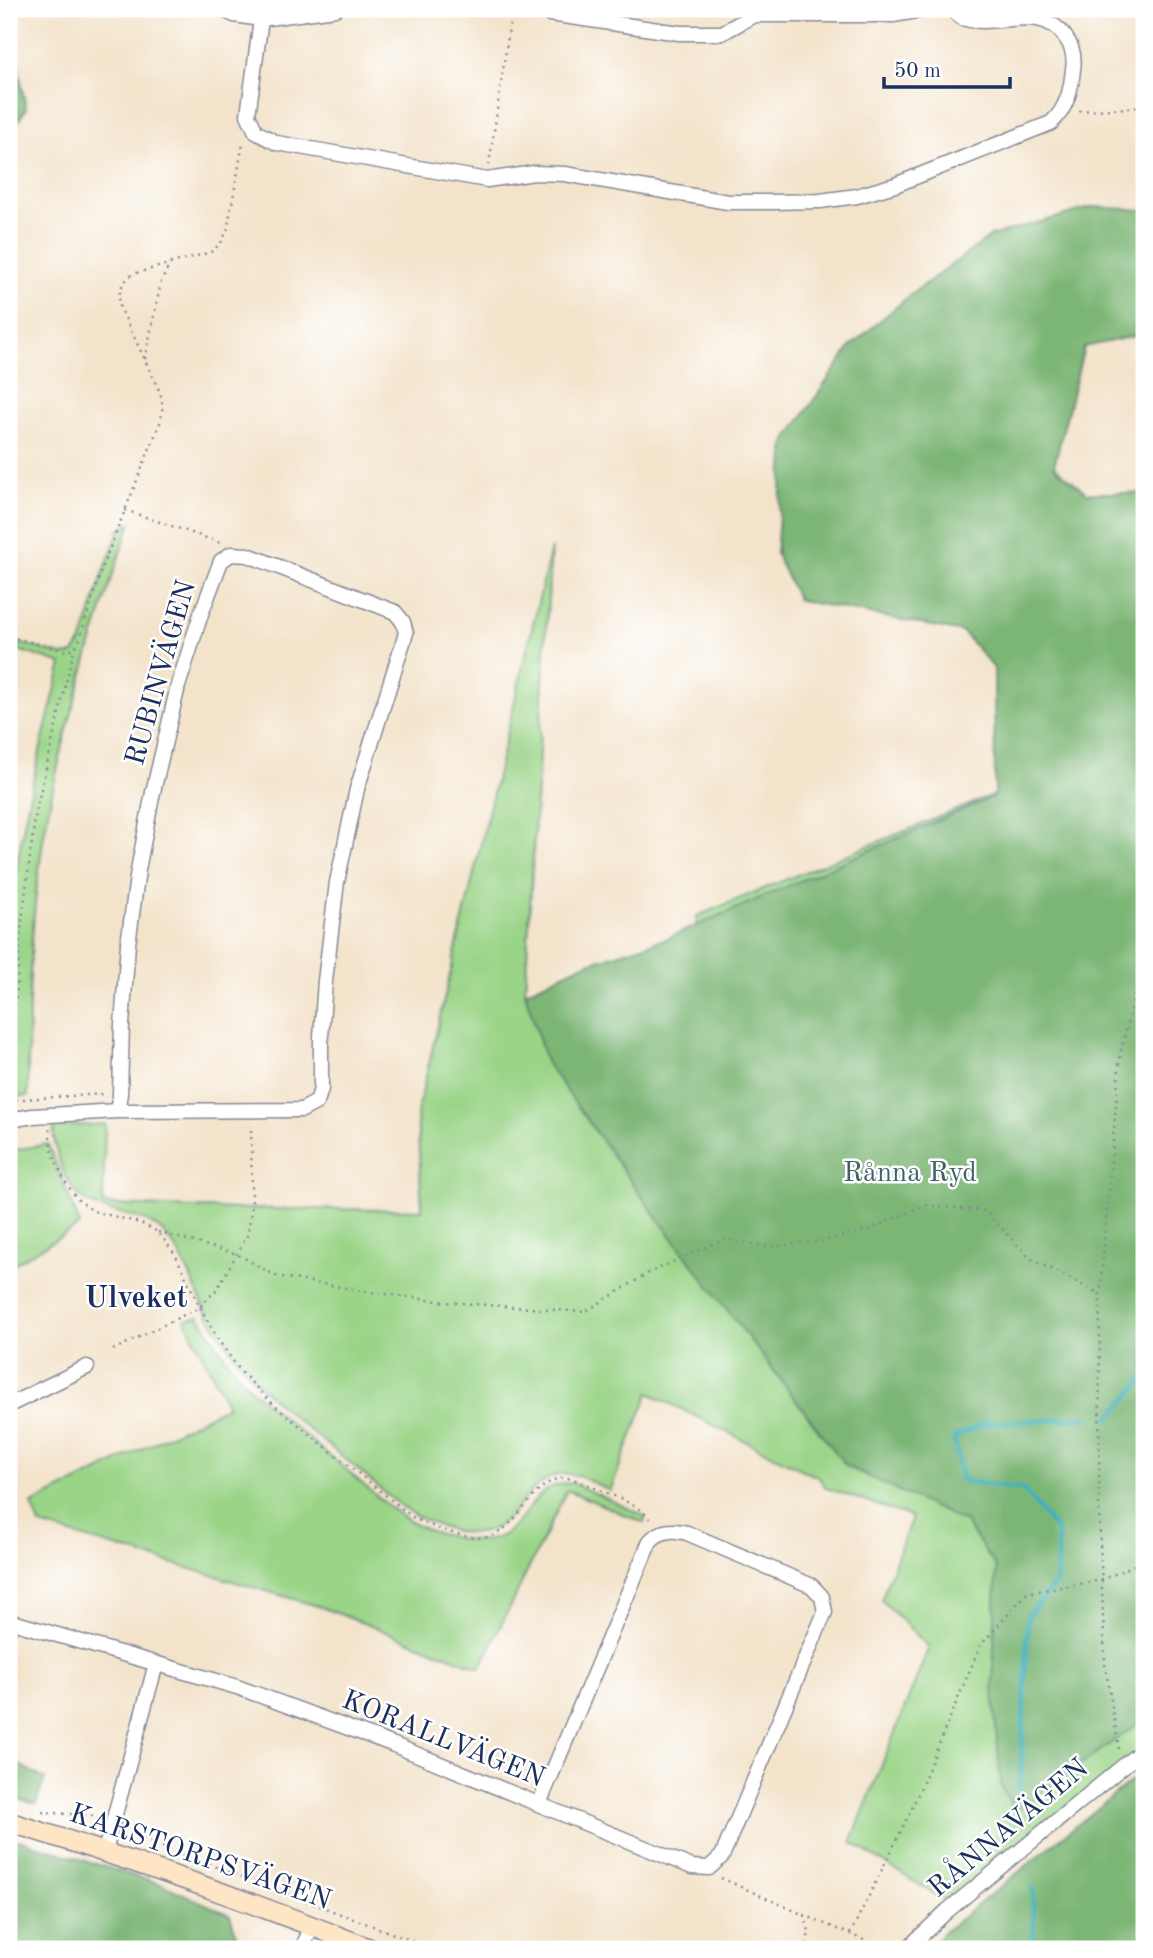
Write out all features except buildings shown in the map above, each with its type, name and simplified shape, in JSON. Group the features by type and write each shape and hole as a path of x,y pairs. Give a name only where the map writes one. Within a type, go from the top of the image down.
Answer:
{"main road":[{"name":"KARSTORPSVÄGEN","path":"9,1822 105,1851 371,1949"}],"street":[{"path":"222,9 234,15 261,19 335,9"},
{"path":"543,9 550,15 679,33 722,33 754,15 893,15 928,9"},
{"path":"261,19 248,114 256,132 277,143 487,180 534,173 565,174 729,202 820,201 857,196 895,185 1040,128 1062,113 1070,91 1074,66 1073,47 1060,29 1041,19 1018,17 982,22 961,18 953,9"},
{"name":"RUBINVÄGEN","path":"231,554 248,555 395,612 404,621 406,633 357,789 337,882 324,992 321,1089 317,1102 302,1110 117,1111 128,944 138,870 153,792 178,686 221,561 231,554"},
{"path":"9,1120 117,1111"},
{"path":"9,1405 87,1367"},
{"path":"539,1804 650,1541 657,1534 666,1531 687,1533 812,1586 822,1597 825,1612 713,1872"},
{"name":"KORALLVÄGEN","path":"9,1620 237,1687 389,1743 692,1867 713,1872"},
{"path":"105,1851 156,1664"},
{"name":"RÅNNAVÄGEN","path":"907,1949 947,1911 1144,1749"},
{"path":"302,1949 312,1926"}],"path":[{"path":"487,180 512,9"},
{"path":"1062,113 1144,107"},
{"path":"9,1089 21,928 36,811 74,649 79,641 103,565 163,411 160,393 119,305 119,293 123,281 133,274 211,252 221,243 227,231 243,143 256,132"},
{"path":"145,359 161,282 170,262"},
{"path":"125,510 223,544"},
{"path":"9,637 66,652 74,649"},
{"path":"1122,1766 1105,1664 1100,1514 1100,1294 1120,1056 1144,954"},
{"path":"9,1100 106,1094"},
{"path":"113,1350 200,1307 217,1289 247,1236 252,1206 251,1120"},
{"path":"48,1123 52,1151 64,1180 77,1199 93,1211 237,1254 276,1276 363,1291 445,1301 585,1311 650,1272 725,1239 770,1247 822,1241 868,1230 926,1205 985,1211 1030,1258 1100,1294"},
{"path":"159,1232 175,1254 219,1341 241,1372 275,1406 415,1519 466,1536 488,1537 505,1528 544,1486 563,1478 606,1493 645,1513 652,1522"},
{"path":"850,1934 910,1814 980,1646 1027,1593 1102,1580 1144,1558"},
{"path":"35,1810 115,1818 152,1843 434,1949"},
{"path":"713,1872 804,1915 886,1949"},
{"path":"804,1915 809,1931 806,1949"},
{"path":"9,1943 23,1949"}],"green space":[{"path":"9,16 26,109 9,135"},
{"name":"Rånna Ryd","path":"1093,207 1144,210 1144,334 1084,347 1054,466 1087,493 1144,493 1144,1720 1014,1811 1001,1786 993,1690 996,1567 965,1522 846,1466 647,1204 546,1062 525,992 582,965 668,938 995,796 994,668 963,632 798,600 776,554 785,442 851,346 910,295 991,236"},
{"path":"131,523 85,666 55,777 44,834 33,920 28,1096 9,1097 9,942 16,872 28,802 62,664 9,647 9,640 62,655 74,653 82,641 120,529"},
{"name":"Rånna Ryd","path":"551,548 525,992 684,1065 697,916 1144,733 1144,1757 953,1906 851,1842 929,1647 881,1600 912,1517 826,1488 817,1475 649,1393 610,1491 580,1477 561,1474 537,1486 509,1517 491,1530 462,1532 431,1523 391,1498 285,1410 253,1379 211,1320 183,1262 167,1237 154,1225 139,1218 109,1211 82,1198 70,1184 60,1163 54,1141 54,1127 105,1124 103,1204 422,1210 417,1114"},
{"path":"48,1144 80,1225 9,1267 9,1151"},
{"path":"199,1316 228,1361 254,1392 380,1499 425,1529 472,1540 488,1540 501,1536 511,1529 546,1490 572,1483 643,1515 644,1523 567,1490 480,1668 321,1607 40,1525 32,1504 228,1406 185,1320"},
{"path":"9,1759 45,1779 36,1804 9,1797"},
{"path":"1144,1771 1144,1929 1137,1949 931,1949 943,1933"},
{"path":"9,1837 161,1884 230,1915 241,1949 9,1949"}],"waterway":[{"path":"1110,1418 1144,1378"},
{"path":"1020,1789 1028,1615 1057,1582 1058,1532 1023,1489 962,1481 954,1438 985,1423 1088,1418"},
{"path":"1033,1888 1034,1949"}],"district":[{"name":"Ulveket","path":"136,1299"}]}
